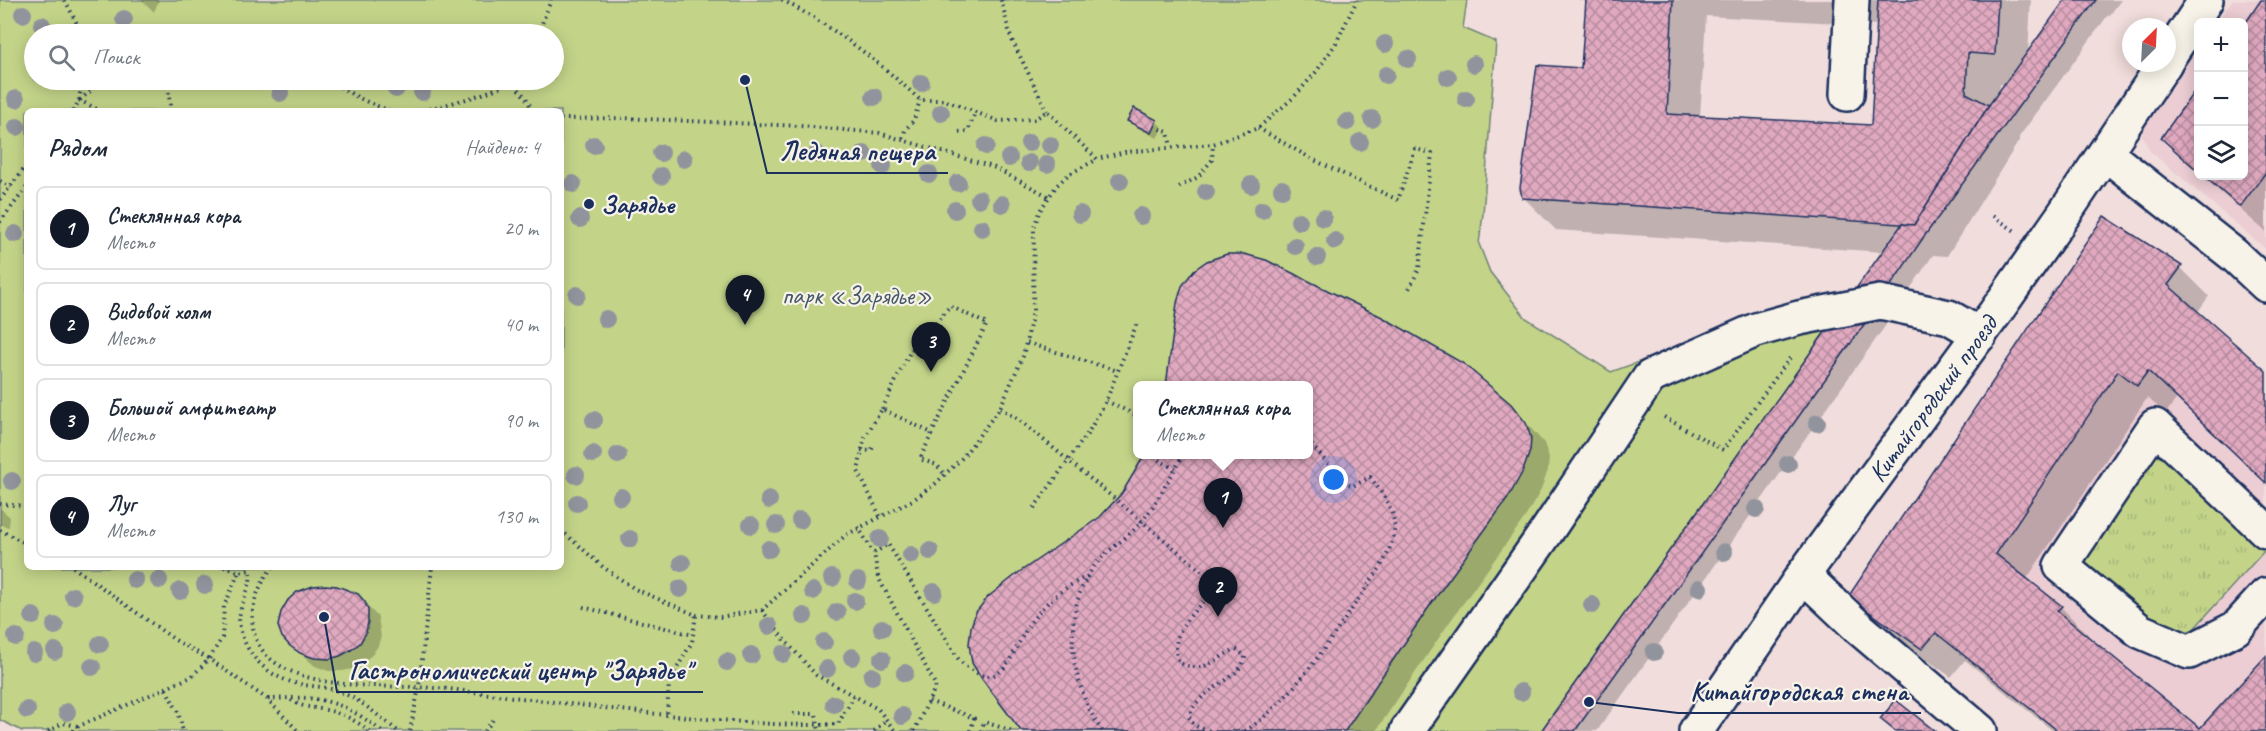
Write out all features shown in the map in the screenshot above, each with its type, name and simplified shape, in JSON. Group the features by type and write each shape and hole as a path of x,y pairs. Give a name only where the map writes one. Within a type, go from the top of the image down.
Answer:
{"main road":[{"path":"1847,94 1852,0"},
{"name":"Китайгородский проезд","path":"2176,46 2206,0"},
{"name":"Китайгородский проезд","path":"1696,731 1803,575 1980,335 2159,72"},
{"path":"2105,153 2234,255 2266,285"},
{"path":"1407,731 1547,531 1650,377 1756,330 1822,313 1880,302 1949,317 1980,335"},
{"path":"2266,531 2155,426 2061,566 2140,631 2189,652 2236,628 2266,595"},
{"path":"1803,575 1859,628 1980,731"}],"path":[{"path":"65,0 78,24"},
{"path":"542,24 551,0"},
{"path":"782,0 852,42 883,66 920,100 945,100 998,121 1035,119 1047,111"},
{"path":"1000,0 1011,38 1047,111 1097,159"},
{"path":"564,533 603,567 635,589 696,615 720,617 762,610 833,545 858,527 913,500 945,475 977,440 1000,408 1017,372 1027,343 1034,296 1034,228 1039,212 1048,196 1069,174 1097,159 1125,152 1213,144 1258,128 1293,98 1316,72 1335,45 1357,0"},
{"path":"75,108 80,90"},
{"path":"79,100 91,90"},
{"path":"168,90 171,108"},
{"path":"344,90 371,105 382,108"},
{"path":"429,108 492,90"},
{"path":"519,90 531,108"},
{"path":"79,100 95,108"},
{"path":"903,138 904,130 914,120 920,100"},
{"path":"959,132 968,131 975,113"},
{"path":"564,119 623,118 859,130 903,138 962,159 993,167 1048,196"},
{"path":"1154,127 1168,132 1171,147"},
{"path":"1258,128 1312,159 1398,200 1415,148 1432,153 1419,269 1408,291"},
{"path":"1179,187 1198,177 1212,160 1213,144"},
{"path":"0,200 24,169"},
{"path":"11,186 24,169"},
{"path":"0,181 11,186"},
{"path":"0,222 24,191"},
{"path":"880,516 858,471 861,450 868,430 882,409 910,352 950,306 987,324 920,459 937,465 945,475"},
{"path":"1634,401 1723,450 1822,313"},
{"path":"1034,508 1069,461 1106,401 1137,323"},
{"path":"1027,343 1118,371"},
{"path":"1106,401 1133,414"},
{"path":"1000,408 1023,423 1208,576"},
{"path":"882,409 932,433"},
{"path":"861,450 871,451 874,445"},
{"path":"1245,731 1274,708 1305,673 1380,568 1391,550 1395,535 1392,510 1385,496 1370,477 1353,486 1344,482 1313,447"},
{"path":"1157,459 1175,469"},
{"path":"1102,731 1083,697 1074,656 1073,633 1076,611 1088,576 1098,562 1142,521 1181,459"},
{"path":"0,504 24,506"},
{"path":"858,527 874,553 878,577 936,686 914,731"},
{"path":"0,530 24,542"},
{"path":"874,553 888,544 959,660 970,670 989,676 999,673 1008,665 1026,629 1046,604 1060,591 1088,576"},
{"path":"77,570 175,640 209,659 267,699 298,731"},
{"path":"233,570 239,572 245,570"},
{"path":"251,570 252,576 242,604 239,622 243,640 249,653 257,662 274,675 293,683 343,692 398,730"},
{"path":"271,570 256,595 252,622 258,646 276,664 320,682 419,687 667,715 794,726 838,724 854,696"},
{"path":"410,731 419,687 432,570"},
{"path":"73,731 79,726 191,676 209,659 222,638 224,606 228,592 239,572"},
{"path":"1214,573 1226,580 1226,587 1217,596 1210,594 1206,589 1205,582 1208,576 1214,573"},
{"path":"1209,731 1194,725 1189,717 1191,709 1215,686 1241,669 1245,656 1236,649 1203,667 1191,667 1180,663 1175,646 1180,631 1210,594"},
{"path":"582,607 693,635"},
{"path":"762,610 782,637 816,675 878,709 895,731"},
{"path":"667,715 669,682 692,642 696,615"},
{"path":"166,689 178,712 183,731"},
{"path":"267,699 306,698 342,706 362,716 382,731"},
{"path":"290,700 300,707 325,710 350,718 369,731"},
{"path":"929,701 974,718 970,731"},
{"path":"339,714 342,706"},
{"path":"793,714 816,714 819,731"},
{"path":"485,731 494,718"},
{"path":"874,731 886,720"},
{"path":"981,731 984,722 1013,731"},
{"path":"48,731 63,723 79,726"}],"shaded area":[{"path":"2233,0 2266,0 2266,249 2150,151 2142,135 2150,112 2194,52 2194,180 2248,180 2248,18 2219,18"},
{"path":"2104,216 2182,266 2169,286 2266,371 2266,731 2058,731 1936,633 1922,649 1848,597"}],"green space":[{"name":"парк «Зарядье»","path":"0,0 1467,0 1463,28 1496,42 1479,244 1490,272 1526,318 1611,372 1819,297 1854,291 1541,731 22,731 0,720"},
{"path":"2154,436 2266,540 2266,549 2181,643 2075,561"}],"building":[{"path":"1586,0 1673,0 1667,114 1871,125 1878,0 1998,0 1995,55 1968,53 1966,93 1989,105 1914,225 1522,198 1520,188 1537,65 1581,68"},
{"path":"2065,0 2096,0 1923,238 1575,731 1541,731 1902,224 1914,225 1989,105"},
{"path":"2261,0 2266,0 2266,172 2240,207 2209,180 2248,180 2248,19"},
{"path":"2194,92 2194,167 2161,138"},
{"path":"1134,108 1157,120 1151,133 1127,121"},
{"path":"2104,216 2182,266 2168,285 2266,371 2266,483 2148,371 2137,386 2118,371 1996,554 2062,606 2057,611 2200,728 2266,656 2266,731 2058,731 1936,633 1922,649 1848,597"},
{"path":"1227,254 1244,254 1266,260 1384,318 1464,364 1511,404 1526,423 1531,438 1530,451 1523,471 1508,498 1431,604 1345,731 1021,731 972,663 969,644 971,627 976,612 988,597 1018,573 1100,517 1122,493 1142,459 1313,459 1313,381 1167,381 1177,303 1182,286 1194,270 1207,261"},
{"path":"313,586 337,586 358,594 368,610 366,633 360,643 340,656 329,659 314,658 300,653 282,637 278,626 281,612 288,600 297,592"},
{"path":"1896,700 1935,731 1895,731 1880,719"}],"place":[{"name":"Ледяная пещера","path":"745,80"},
{"name":"Зарядье","path":"589,204"},
{"name":"Луг","path":"745,325"},
{"name":"Большой амфитеатр","path":"931,372"},
{"name":"Стеклянная кора","path":"1223,528"},
{"name":"Гастрономический центр \"Зарядье\"","path":"324,617"},
{"name":"Видовой холм","path":"1218,617"},
{"name":"Китайгородская стена","path":"1589,702"}]}
